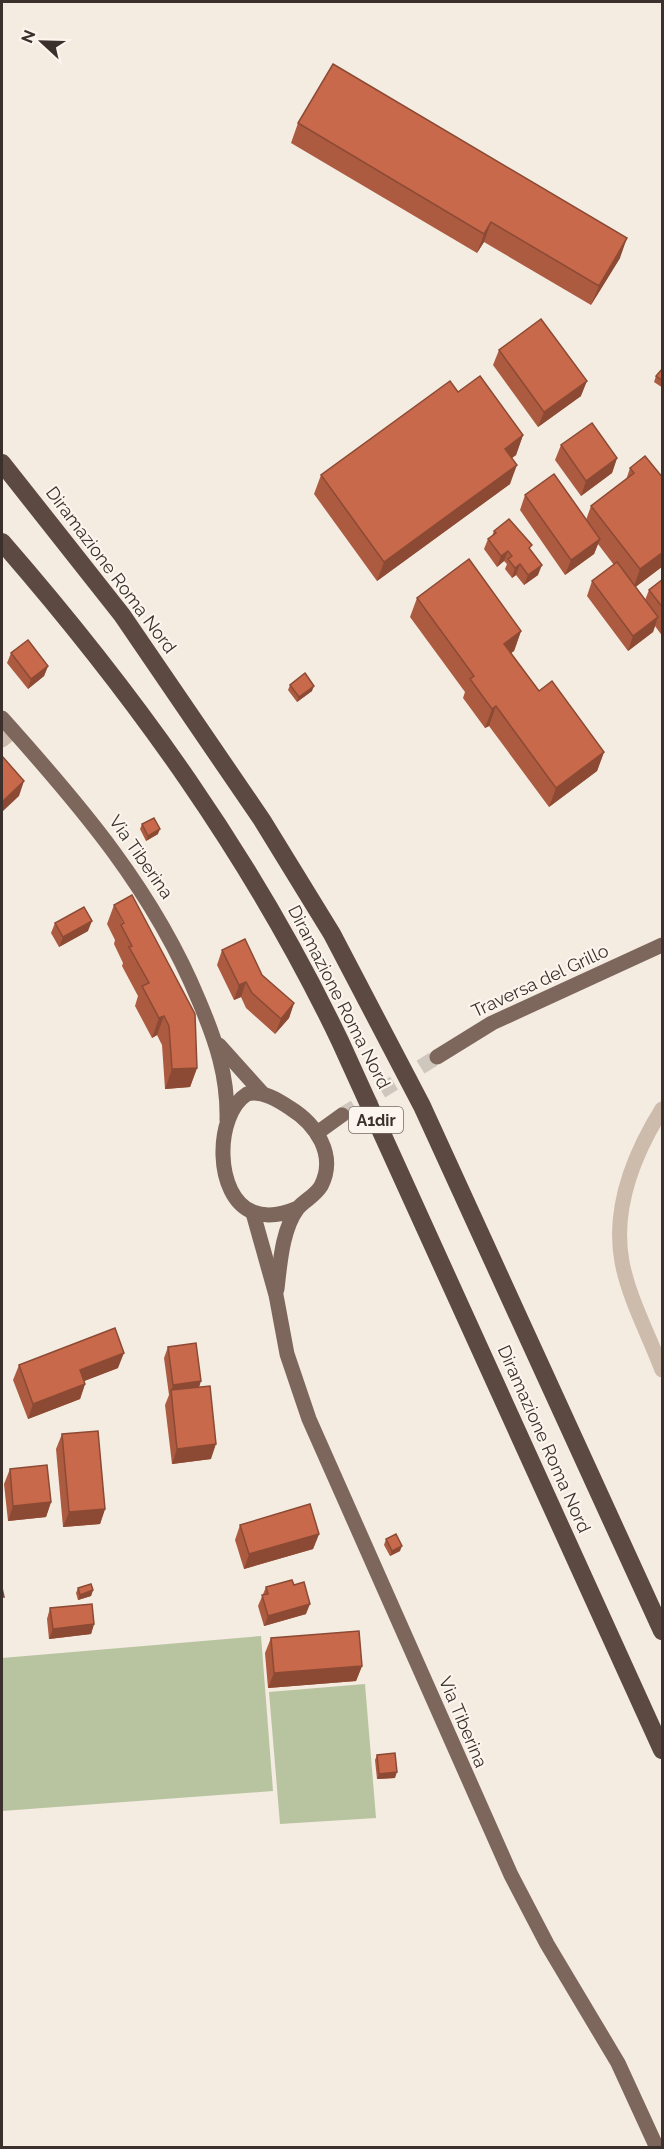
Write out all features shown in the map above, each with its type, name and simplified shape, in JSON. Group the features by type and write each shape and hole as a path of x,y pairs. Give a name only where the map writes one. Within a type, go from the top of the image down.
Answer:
{"highway":[{"name":"Diramazione Roma Nord","path":"2,463 77,555 122,615 250,802 326,923 422,1106 663,1631"},
{"name":"Diramazione Roma Nord","path":"2,542 70,621 163,740 242,859 293,946 340,1041 663,1750"}],"main road":[{"name":"Via Tiberina","path":"2,718 8,736 88,816 149,901 186,969 215,1040 227,1088 227,1120 223,1149 226,1174 239,1201 253,1213 276,1294 287,1354 309,1419 482,1815 536,1924 618,2063 657,2148"},
{"name":"Traversa del Grillo","path":"437,1057 492,1023 663,945"},
{"name":"Via Tiberina","path":"215,1040 263,1094 299,1113 317,1133 326,1158 324,1177 316,1193 298,1208 282,1252 276,1294"},
{"name":"Via Tiberina","path":"227,1120 241,1098 253,1093 263,1094"},
{"path":"317,1133 342,1115"},
{"path":"253,1213 277,1215 298,1208"}],"street":[{"path":"663,1109 640,1149 629,1178 621,1209 619,1237 625,1274 663,1370"}],"green space":[{"path":"261,1636 273,1791 2,1811 2,1658"},
{"path":"365,1684 376,1818 280,1824 269,1692"}],"building":[{"path":"333,64 627,238 599,286 491,222 484,234 298,123"},
{"path":"541,319 587,381 544,412 499,350"},
{"path":"663,368 663,381 656,376"},
{"path":"480,376 523,435 505,449 517,465 384,562 321,475 450,381 458,392"},
{"path":"592,423 617,458 586,481 561,445"},
{"path":"645,456 663,478 663,552 640,569 591,506 634,473 630,468"},
{"path":"554,474 600,539 571,560 525,495"},
{"path":"509,519 532,545 529,548 542,565 528,575 520,564 515,568 508,559 512,556 508,551 501,556 488,539"},
{"path":"469,559 521,631 504,644 539,691 552,681 604,752 556,788 496,706 492,709 470,679 474,676 417,598"},
{"path":"617,562 658,617 633,636 592,581"},
{"path":"663,579 663,608 649,590"},
{"path":"28,640 48,666 31,679 11,653"},
{"path":"305,673 314,686 299,697 290,685"},
{"path":"2,756 24,781 2,802"},
{"path":"154,818 160,829 148,836 142,824"},
{"path":"132,895 195,1014 197,1068 172,1069 169,1026 164,1016 159,1018 142,986 149,983 129,947 132,946 121,925 124,923 114,905"},
{"path":"84,907 92,921 63,937 55,923"},
{"path":"245,939 262,975 294,1003 281,1019 252,993 246,982 239,985 222,950"},
{"path":"115,1328 124,1353 80,1370 85,1384 33,1404 19,1365"},
{"path":"196,1343 201,1381 173,1385 168,1347"},
{"path":"210,1386 216,1444 177,1449 171,1390"},
{"path":"98,1431 105,1509 69,1512 62,1434"},
{"path":"47,1465 51,1502 13,1506 10,1469"},
{"path":"310,1504 319,1534 249,1554 240,1525"},
{"path":"396,1534 402,1546 392,1551 386,1539"},
{"path":"292,1580 294,1585 304,1582 310,1604 268,1616 262,1595 268,1594 266,1587"},
{"path":"91,1584 93,1590 80,1595 78,1588"},
{"path":"92,1604 94,1624 53,1629 50,1608"},
{"path":"359,1631 362,1666 274,1673 271,1638"},
{"path":"395,1753 397,1772 379,1774 377,1755"}],"tunnel":[{"path":"342,1115 437,1057"}]}
